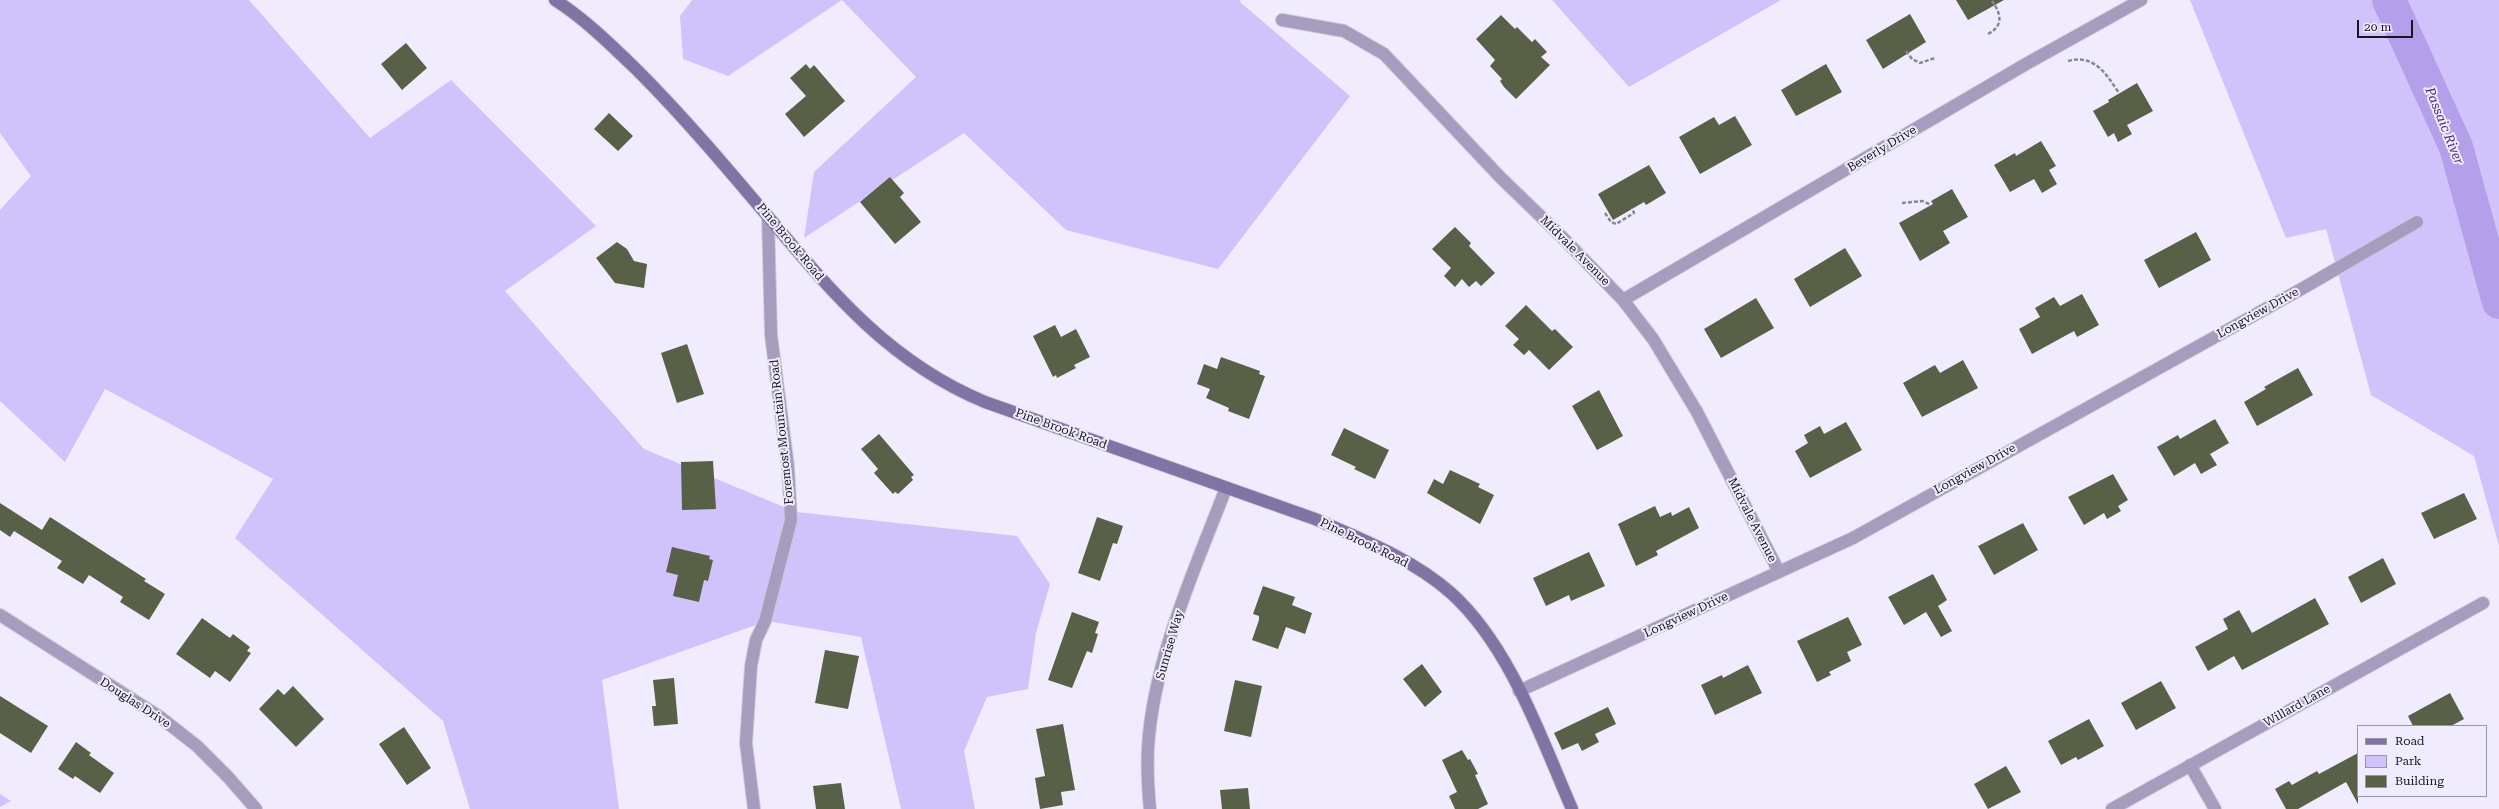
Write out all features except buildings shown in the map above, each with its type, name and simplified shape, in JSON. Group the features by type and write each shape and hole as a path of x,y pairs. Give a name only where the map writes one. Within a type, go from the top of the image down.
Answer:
{"street":[{"name":"Pine Brook Road","path":"555,0 620,53 666,99 835,295 872,331 933,377 956,390 985,402 1315,519 1362,540 1430,577 1468,611 1498,653 1520,691 1572,809"},
{"name":"Beverly Drive","path":"1623,300 2026,64 2141,0"},
{"name":"Midvale Avenue","path":"1282,20 1344,31 1384,54 1500,178 1562,236 1623,300 1653,339 1697,412 1779,572"},
{"name":"Foremost Mountain Road","path":"754,809 746,743 751,666 756,640 765,621 791,520 788,467 772,334 768,217"},
{"name":"Longview Drive","path":"1520,691 1853,538 2305,287 2417,222"},
{"name":"Sunrise Way","path":"1150,809 1148,749 1152,710 1167,651 1226,488"},
{"name":"Willard Lane","path":"2112,809 2483,603"},
{"name":"Douglas Drive","path":"0,615 160,717 197,746 228,777 256,809"},
{"path":"2190,765 2215,809"}],"path":[{"path":"1988,34 1998,29 2000,23 1999,13 1992,2"},
{"path":"1906,51 1912,59 1920,63 1935,58"},
{"path":"2068,61 2077,59 2098,65 2107,74 2120,93"},
{"path":"1902,203 1924,201 1931,205"},
{"path":"1605,213 1611,222 1616,224 1634,213 1632,208"}],"green space":[{"path":"0,0 249,0 370,138 451,80 596,226 505,291 644,449 796,512 1017,536 1050,584 1036,633 1028,689 987,697 964,751 975,809 901,809 861,637 767,621 602,680 619,809 470,809 443,721 235,538 273,479 105,389 65,462 0,401 0,210 31,176 0,133"},
{"path":"692,0 842,0 728,76 683,59 680,16"},
{"path":"842,0 1241,0 1240,2 1350,96 1218,269 1066,230 964,133 804,238 814,172 916,77"},
{"path":"1552,0 1781,0 1629,87"},
{"path":"2190,0 2499,0 2499,546 2474,456 2371,395 2326,229 2286,238"},
{"path":"0,794 11,801 0,807"}],"waterway":[{"name":"Passaic River","path":"2389,0 2456,147 2499,302"}]}
